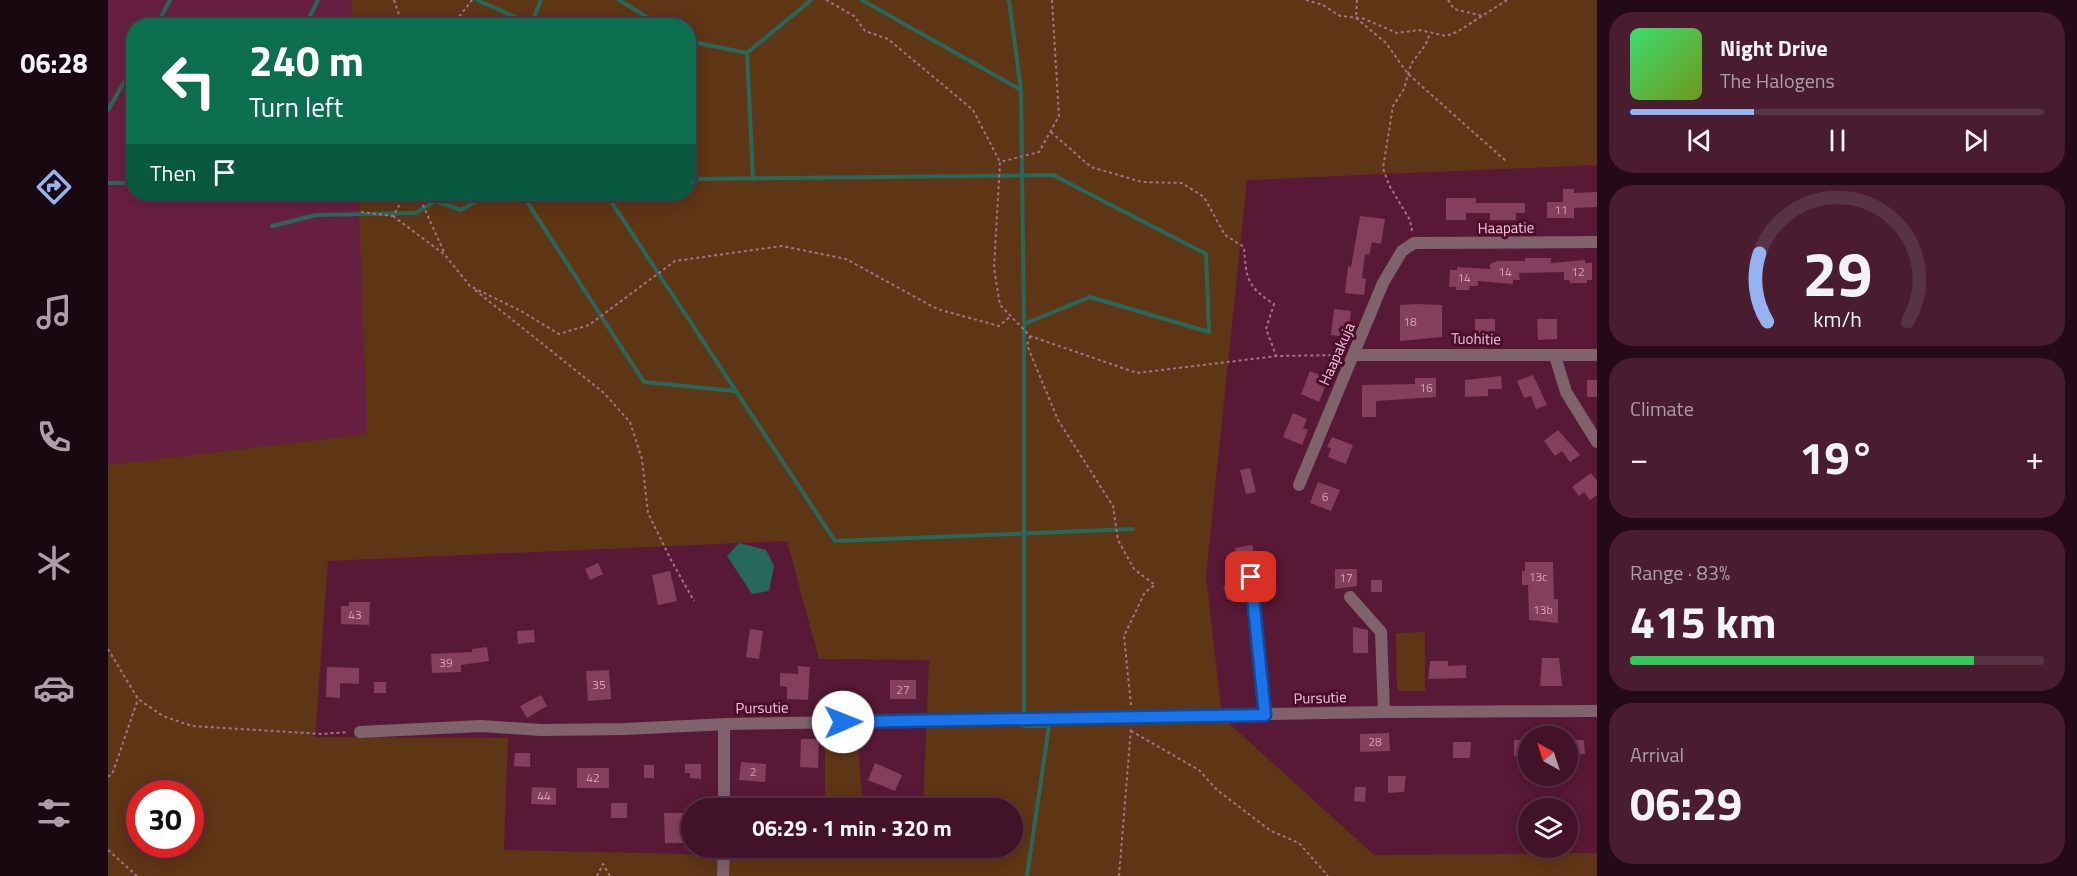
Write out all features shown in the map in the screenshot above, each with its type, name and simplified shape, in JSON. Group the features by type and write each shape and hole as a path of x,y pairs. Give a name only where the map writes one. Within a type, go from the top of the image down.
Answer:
{"street":[{"name":"Haapatie","path":"1414,243 1597,242"},
{"name":"Haapakuja","path":"1299,485 1383,283 1402,251 1414,243"},
{"name":"Tuohitie","path":"1355,355 1466,353 1597,355"},
{"path":"1555,356 1566,392 1597,442"},
{"path":"1251,577 1265,715"},
{"path":"1350,597 1381,632 1384,711"},
{"name":"Pursutie","path":"360,732 377,729 481,726 541,730 1384,711 1597,711"},
{"path":"724,726 724,798"},
{"path":"723,876 724,858"}],"path":[{"path":"394,0 400,18"},
{"path":"458,18 471,0"},
{"path":"825,0 854,16 865,31 888,39 973,110 1000,162 994,268 1000,305 1030,336 1137,372 1277,356 1355,355"},
{"path":"1000,162 1039,152 1059,116 1052,0"},
{"path":"1306,0 1323,5 1340,16 1356,18 1397,33 1420,30 1446,36 1457,32 1507,0"},
{"path":"1356,18 1357,0"},
{"path":"1448,0 1454,9 1483,16"},
{"path":"1356,18 1386,43 1408,74 1507,162"},
{"path":"1414,243 1410,220 1389,184 1383,168 1393,106 1404,89 1411,63 1426,44 1430,33"},
{"path":"1051,132 1091,167 1142,182 1182,183 1204,196 1225,236 1244,247 1246,278 1256,293 1274,304 1266,329 1277,356"},
{"path":"393,216 402,201"},
{"path":"421,201 445,255"},
{"path":"361,212 393,216 445,255 470,285 604,393 630,422 642,459 648,513 694,601"},
{"path":"470,285 521,311 559,334 589,326 675,261 782,246 846,259 937,309 999,326 1011,316"},
{"path":"1030,336 1027,345 1058,420 1113,506 1118,540 1134,570 1155,585 1145,592 1125,636 1132,716 1119,876"},
{"path":"108,649 138,699 163,716 192,726 322,734 360,732"},
{"path":"108,777 113,772 138,699"},
{"path":"1131,731 1199,770 1217,790 1271,831 1299,843 1328,876"},
{"path":"108,850 137,876"},
{"path":"597,876 603,864 610,876"}],"shaded area":[{"path":"108,0 351,0 352,18 126,18 126,201 358,201 367,434 108,465"},
{"path":"351,0 1597,0 1597,165 1247,180 1206,575 1222,717 1374,855 1518,854 1518,858 1578,858 1578,853 1597,853 1597,876 108,876 108,465 367,434 358,201 696,201 696,18 352,18","holes":["787,541 819,659 929,660 923,798 1023,798 1023,858 681,858 681,854 504,850 508,738 315,737 328,561"]},
{"path":"739,543 766,550 774,566 769,591 752,594 727,556"},
{"path":"1425,632 1425,691 1397,691 1396,633"},
{"path":"825,736 858,742 862,798 825,798"}],"building":[{"path":"1563,189 1574,189 1574,193 1597,192 1597,207 1574,208 1574,218 1547,218 1547,202 1563,202"},
{"path":"1446,198 1476,198 1476,203 1525,203 1525,213 1516,213 1516,220 1490,220 1490,213 1466,213 1466,220 1446,220"},
{"path":"1360,216 1385,219 1381,244 1372,242 1369,255 1365,254 1362,278 1366,279 1364,295 1345,293 1348,266 1351,267"},
{"path":"1525,258 1551,258 1551,263 1585,260 1585,263 1592,263 1592,280 1587,280 1587,283 1570,283 1569,280 1564,280 1564,272 1519,273 1520,280 1513,280 1513,284 1478,281 1478,286 1470,286 1469,290 1456,290 1456,287 1449,287 1450,270 1457,270 1457,267 1490,269 1490,264 1497,261 1525,261"},
{"path":"1400,305 1442,305 1442,337 1400,341"},
{"path":"1334,309 1351,311 1348,337 1331,335"},
{"path":"1475,319 1495,319 1495,340 1475,341"},
{"path":"1537,319 1557,319 1557,339 1538,340"},
{"path":"1310,371 1323,376 1319,385 1325,387 1319,402 1301,394"},
{"path":"1533,375 1547,405 1536,409 1531,396 1524,398 1517,381"},
{"path":"1501,376 1502,389 1488,389 1488,396 1465,397 1465,380"},
{"path":"1415,378 1436,378 1436,397 1376,401 1376,417 1362,417 1362,385 1415,384"},
{"path":"1587,380 1597,380 1597,397 1587,397"},
{"path":"1293,413 1307,419 1303,428 1308,430 1302,445 1283,437"},
{"path":"1558,430 1580,455 1570,462 1562,451 1555,456 1544,441"},
{"path":"1332,437 1353,445 1346,464 1328,457 1331,448 1327,447"},
{"path":"1250,468 1256,492 1246,494 1240,470"},
{"path":"1591,473 1597,481 1597,495 1590,500 1584,492 1579,496 1572,487"},
{"path":"1318,482 1340,490 1331,511 1310,503"},
{"path":"1252,545 1255,558 1250,559 1251,562 1239,565 1235,548"},
{"path":"1525,562 1553,562 1554,599 1558,599 1558,623 1529,620 1528,585 1522,585 1522,571 1525,571"},
{"path":"598,563 603,574 590,580 585,569"},
{"path":"1335,569 1357,569 1357,586 1335,589"},
{"path":"670,571 677,601 658,605 652,575"},
{"path":"1371,580 1382,580 1382,592 1371,592"},
{"path":"1233,584 1236,598 1227,600 1223,586"},
{"path":"349,602 370,602 369,625 341,624 341,606 349,606"},
{"path":"1353,627 1368,630 1368,653 1353,653"},
{"path":"750,629 763,631 759,659 746,657"},
{"path":"534,630 535,642 518,644 517,631"},
{"path":"487,647 489,661 461,665 461,672 432,673 431,654 472,652 472,649"},
{"path":"1542,658 1559,658 1562,686 1540,686"},
{"path":"1430,661 1448,661 1448,666 1466,665 1466,678 1428,679"},
{"path":"798,666 810,667 808,700 787,699 787,687 780,686 780,673 798,674"},
{"path":"327,667 359,668 359,684 340,683 340,698 326,697"},
{"path":"609,670 611,699 588,701 586,671"},
{"path":"890,680 916,680 916,699 890,699"},
{"path":"374,682 386,682 386,693 374,693"},
{"path":"541,695 547,706 527,718 520,706"},
{"path":"1389,733 1390,751 1360,752 1360,734"},
{"path":"801,739 819,739 818,768 800,767"},
{"path":"1514,740 1518,740 1518,756 1514,756"},
{"path":"1578,740 1584,740 1585,754 1578,754"},
{"path":"1453,742 1471,742 1470,758 1453,758"},
{"path":"515,753 530,753 530,767 514,766"},
{"path":"741,762 766,764 765,782 739,780"},
{"path":"875,763 902,775 895,791 868,780"},
{"path":"685,764 701,764 701,779 690,778 690,773 685,773"},
{"path":"644,765 654,765 654,778 644,778"},
{"path":"577,768 609,768 609,788 577,788"},
{"path":"1388,776 1406,776 1404,792 1388,793"},
{"path":"532,787 556,788 556,805 531,804"},
{"path":"1355,787 1366,787 1365,802 1354,801"},
{"path":"611,803 627,803 627,818 611,818"},
{"path":"664,813 681,813 681,843 665,843"}],"waterway":[{"path":"160,18 170,0"},
{"path":"309,18 318,0"},
{"path":"477,0 518,18"},
{"path":"534,18 541,0"},
{"path":"619,0 649,18"},
{"path":"753,179 747,53 811,0"},
{"path":"862,0 1021,90"},
{"path":"1009,0 1021,90 1024,324"},
{"path":"696,43 747,53"},
{"path":"108,110 126,79"},
{"path":"696,179 1053,175 1206,254 1209,332 1090,297 1024,324 1024,726 1049,726 1027,876"},
{"path":"108,183 126,183"},
{"path":"272,226 316,215 416,213 435,201"},
{"path":"435,201 461,210 477,201"},
{"path":"527,201 644,382 735,391"},
{"path":"611,201 835,541 1133,529"}],"route":[{"path":"843,722 1265,715 1251,577"}]}
